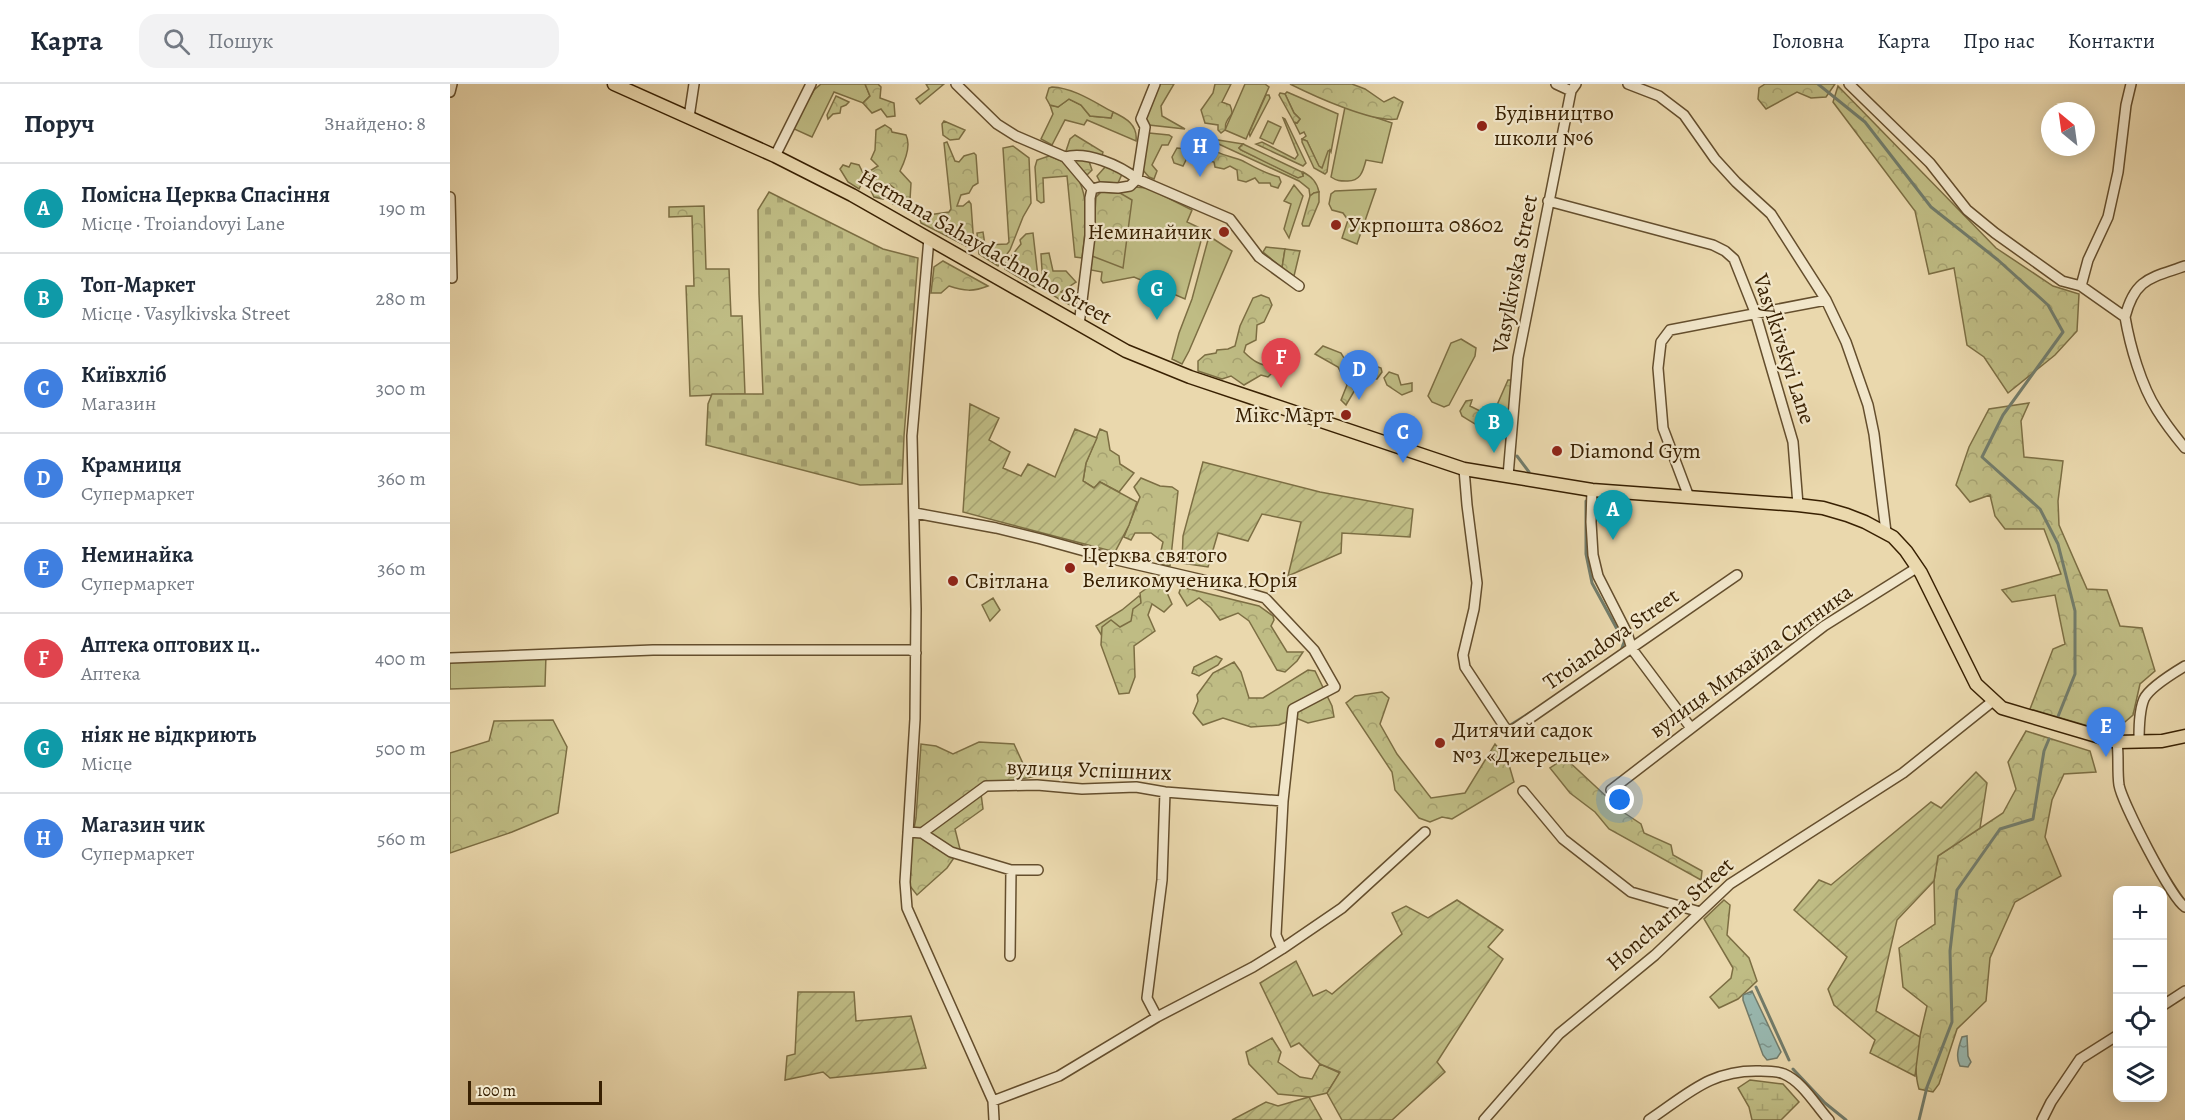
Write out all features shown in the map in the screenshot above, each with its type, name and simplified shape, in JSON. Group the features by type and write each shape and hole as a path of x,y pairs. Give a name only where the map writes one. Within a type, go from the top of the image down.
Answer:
{"main road":[{"name":"Hetmana Sahaydachnoho Street","path":"614,84 775,156 852,195 1126,351 1190,377 1464,469 1593,490 1798,504 1847,515 1886,532 1906,551 1918,567 1976,684 1993,701"},
{"path":"1993,701 2002,708 2117,742 2162,741 2185,736"}],"street":[{"path":"450,92 452,84"},
{"path":"689,117 694,84"},
{"path":"775,156 811,84"},
{"path":"956,84 997,124 1016,136 1065,157 1092,189"},
{"path":"1092,189 1130,186 1137,179 1145,127 1141,119 1155,84"},
{"path":"1556,84 1573,87"},
{"path":"1628,84 1659,96 1684,115 1722,167 1771,214 1826,300 1846,342 1869,405 1886,532"},
{"path":"1849,84 1930,164 1967,210 2062,281 2081,286 2125,317"},
{"path":"2081,286 2088,260 2108,217 2118,172 2126,105 2131,84"},
{"name":"Vasylkivska Street","path":"1508,476 1518,358 1548,201 1573,87"},
{"path":"1065,157 1077,153 1126,171 1137,179 1230,219 1259,257 1299,286"},
{"path":"1079,325 1090,236 1092,189"},
{"path":"450,197 452,278"},
{"name":"Vasylkivskyi Lane","path":"1548,201 1713,245 1734,259 1755,312 1793,441 1798,504"},
{"path":"929,238 912,436 915,513 915,718 905,882 907,908 993,1101 994,1120"},
{"path":"2185,266 2138,286 2129,301 2125,317 2136,360 2151,399 2185,448"},
{"path":"1689,497 1663,428 1658,368 1661,342 1670,330 1826,300"},
{"name":"Troiandova Street","path":"1464,469 1477,583 1474,609 1463,655 1465,667 1506,729 1514,730 1737,575"},
{"path":"1593,490 1591,522 1593,555 1598,576 1627,633 1632,649 1691,728"},
{"path":"915,513 996,528 1203,580 1265,598 1314,651 1335,687 1293,709 1283,801 1276,935 1282,950"},
{"name":"вулиця Михайла Ситника","path":"1611,790 1824,627 1918,567"},
{"path":"450,658 653,650 910,650 916,653"},
{"path":"2139,742 2144,697 2170,675 2185,666"},
{"name":"Honcharna Street","path":"1484,1120 1559,1034 1655,955 1730,884 1903,773 1993,701"},
{"path":"2117,742 2119,787 2155,864 2175,898 2185,907"},
{"name":"вулиця Успішних","path":"922,833 986,786 1037,785 1082,789 1136,787 1165,792 1283,801"},
{"path":"1523,791 1563,839 1631,892 1700,912"},
{"path":"1157,1017 1147,998 1162,880 1165,792"},
{"path":"908,832 922,833 951,852 1011,870 1038,870"},
{"path":"993,1101 1059,1076 1157,1017 1253,968 1282,950 1342,908 1425,832"},
{"path":"1010,956 1011,870"},
{"path":"2167,1003 2185,991"},
{"path":"2042,1120 2051,1102 2080,1059 2113,1038"},
{"path":"1649,1120 1710,1078 1748,1070 1784,1074 1795,1081 1829,1120"}],"green space":[{"path":"821,84 865,84 870,96 863,103 834,92 812,137 792,128 814,90"},
{"path":"865,84 878,84 881,87 880,98 894,103 895,116 887,117 881,109 872,113 863,103 870,96"},
{"path":"926,84 944,84 920,104 916,99 929,89"},
{"path":"1159,84 1174,84 1161,106 1162,116 1185,129 1149,125 1146,118"},
{"path":"1215,84 1231,84 1222,102 1230,105 1232,114 1226,123 1225,130 1221,133 1218,125 1205,123 1201,110 1213,93"},
{"path":"1245,84 1265,84 1269,87 1246,139 1225,130"},
{"path":"1290,84 1352,84 1365,89 1384,102 1394,97 1403,102 1397,119 1386,119 1344,108"},
{"path":"1765,84 1835,84 1826,97 1811,98 1797,92 1766,109 1758,99 1759,88"},
{"path":"1838,86 1996,248 2053,286 2079,294 2077,331 2055,355 2008,393 1984,357 1967,345 1954,268 1929,274 1915,211 1833,102"},
{"path":"1049,88 1068,90 1091,100 1113,112 1111,118 1090,116 1081,105 1069,99 1058,107 1050,105 1046,98"},
{"path":"1287,92 1338,114 1331,152 1330,150 1323,168 1319,167 1307,141 1302,139 1306,136 1304,132 1300,134 1294,122 1297,123 1300,119 1294,113 1285,94"},
{"path":"1280,93 1285,94 1294,113 1300,119 1297,123 1294,122"},
{"path":"1266,95 1270,98 1250,136 1249,133"},
{"path":"836,96 849,102 841,107 840,113 833,114 828,119 827,115"},
{"path":"1069,99 1081,105 1090,116 1111,118 1113,112 1122,117 1133,126 1136,141 1087,120 1084,125 1065,120 1052,145 1041,139 1053,114 1050,105 1058,107"},
{"path":"1345,107 1392,123 1382,163 1366,160 1358,178 1351,181 1338,181 1331,177"},
{"path":"1283,118 1306,163 1303,166 1256,144 1262,142 1295,159 1298,155"},
{"path":"944,121 965,130 959,139 950,140 943,135"},
{"path":"1268,121 1281,127 1273,144 1260,138"},
{"path":"885,125 892,132 906,135 908,143 900,171 911,183 910,200 904,205 893,204 890,197 894,188 889,184 884,189 883,199 874,197 871,191 873,183 868,172 878,166 871,159 875,150 876,130"},
{"path":"1149,133 1172,137 1168,145 1162,145 1152,165 1157,171 1154,179 1142,169"},
{"path":"1075,135 1103,152 1101,159 1089,161 1092,170 1087,175 1065,154 1070,139"},
{"path":"1212,139 1243,144 1239,148 1241,150 1297,177 1303,176 1303,172 1314,180 1319,192 1310,196 1309,189 1299,181 1212,141"},
{"path":"1302,139 1307,141 1322,168 1330,150 1325,174 1314,168"},
{"path":"947,142 955,161 959,162 964,156 974,153 976,155 978,183 969,193 961,195 957,206 963,206 969,201 971,204 974,246 970,248 921,223 919,216 921,211 928,215 949,212 951,209 944,143"},
{"path":"1243,144 1302,172 1303,176 1298,178 1241,150 1239,148"},
{"path":"1013,146 1029,158 1031,203 1010,250 998,266 979,254 977,233 983,232 985,245 1009,242 1003,148"},
{"path":"1177,148 1185,149 1189,154 1183,166 1174,163 1172,157"},
{"path":"1211,148 1218,153 1239,159 1279,177 1281,182 1278,188 1271,186 1270,183 1259,183 1255,178 1246,182 1238,180 1237,170 1230,166 1224,169 1215,167 1214,162 1206,160 1203,152 1204,149"},
{"path":"1049,156 1060,160 1075,173 1084,196 1086,221 1082,258 1075,257 1067,176 1043,178 1044,202 1037,200 1035,167 1037,160"},
{"path":"851,163 859,165 865,177 859,189 848,182 840,169 843,165 849,167"},
{"path":"1106,166 1122,174 1118,183 1100,182 1097,176"},
{"path":"1294,185 1303,196 1289,238 1284,229 1291,204 1284,201"},
{"path":"1134,187 1148,188 1192,210 1187,222 1204,230 1185,299 1134,277 1103,283 1102,272 1091,270 1096,197 1101,192 1120,193"},
{"path":"1376,189 1357,244 1342,238 1348,220 1343,213 1332,210 1329,204 1331,194 1335,191"},
{"path":"769,192 883,249 918,258 902,484 860,485 706,445 708,404 712,394 763,394 758,210"},
{"path":"1101,192 1120,193 1132,200 1123,268 1092,256 1096,197"},
{"path":"1319,192 1319,202 1309,226 1303,226 1310,196"},
{"path":"704,206 706,269 729,269 731,316 742,316 745,394 690,396 686,286 694,286 692,216 669,217 669,207"},
{"path":"1033,233 1039,286 1035,287 1005,269 1004,265 1021,244 1020,240 1026,234"},
{"path":"1209,236 1232,251 1182,364 1172,359 1192,299"},
{"path":"1266,247 1285,249 1282,268 1263,252"},
{"path":"1285,249 1300,251 1294,276 1282,268"},
{"path":"1049,253 1053,271 1066,271 1076,282 1061,292 1077,302 1074,307 1056,297 1046,288 1042,275 1041,254"},
{"path":"943,261 988,286 968,290 949,286 941,293 931,293 934,267"},
{"path":"1261,295 1269,298 1272,305 1264,322 1257,325 1256,340 1246,345 1244,352 1257,362 1272,366 1272,373 1268,377 1261,375 1244,385 1231,376 1222,379 1198,371 1198,361 1205,355 1235,346 1240,326 1253,298"},
{"path":"1461,339 1476,348 1475,356 1449,405 1444,407 1432,402 1428,396 1451,343"},
{"path":"1323,346 1341,353 1359,383 1346,405 1341,400 1347,385 1338,367 1315,354"},
{"path":"1356,359 1381,368 1382,372 1377,379 1365,376 1356,366 1354,362"},
{"path":"1389,372 1398,375 1401,385 1412,383 1412,391 1402,395 1387,385 1384,378"},
{"path":"1508,380 1513,380 1509,424 1497,430 1491,430 1462,416 1460,411 1466,401 1472,400 1470,406 1488,415 1493,414"},
{"path":"2029,403 2021,421 2024,457 2063,461 2058,501 2059,525 2087,589 2107,590 2120,626 2142,628 2155,671 2140,684 2133,715 2112,733 2030,709 2053,649 2065,644 2055,595 2012,602 2002,590 2061,574 2044,529 2005,529 1995,516 1990,495 1970,502 1956,485 1969,447 1989,409"},
{"path":"970,404 999,418 989,440 1010,452 1003,468 1021,476 1028,464 1055,477 1075,429 1097,438 1086,463 1083,481 1094,488 1100,482 1137,502 1129,525 1115,552 963,512"},
{"path":"1100,429 1107,432 1110,450 1119,456 1120,464 1134,473 1119,492 1100,482 1094,488 1083,481 1086,463"},
{"path":"1203,462 1320,492 1413,509 1410,537 1342,533 1341,553 1288,576 1301,522 1262,514 1248,541 1218,533 1208,567 1182,563 1183,536"},
{"path":"1141,478 1178,491 1170,566 1158,564 1163,542 1151,533 1135,533 1131,540 1124,537 1140,497 1134,487"},
{"path":"1157,581 1164,586 1172,604 1164,612 1152,604 1148,615 1155,631 1134,646 1135,677 1129,693 1119,694 1101,645 1102,627 1111,620 1120,627 1131,621 1133,609 1141,603 1140,593"},
{"path":"1181,587 1259,606 1273,616 1271,626 1287,652 1303,652 1285,672 1277,670 1249,621 1238,613 1220,620 1199,598 1187,606 1179,593"},
{"path":"1139,596 1149,607 1131,625 1105,641 1096,626"},
{"path":"993,598 1000,610 990,621 982,605"},
{"path":"546,655 545,686 450,689 450,661"},
{"path":"1216,656 1222,659 1218,665 1199,676 1192,673 1194,667"},
{"path":"1234,662 1241,672 1249,698 1263,698 1308,670 1315,671 1332,706 1334,717 1308,723 1296,718 1279,725 1251,727 1223,718 1203,725 1193,713 1198,701 1197,695 1213,673"},
{"path":"1382,692 1389,698 1380,724 1397,754 1431,798 1465,793 1495,744 1507,758 1514,782 1452,819 1442,817 1430,822 1419,818 1395,790 1392,772 1346,703 1355,696"},
{"path":"553,720 567,747 558,813 512,832 450,853 450,753 489,741 494,721"},
{"path":"2026,731 2090,751 2096,772 2064,774 2052,800 2045,837 2061,876 2015,902 1990,958 1986,1001 1957,1029 1939,1084 1933,1092 1919,1089 1916,1058 1927,1006 1903,987 1899,948 1935,924 1934,881 1938,856 2003,813 2016,789 2008,762"},
{"path":"979,742 1014,744 1025,768 1032,777 980,786 983,809 955,829 960,849 947,868 917,895 910,886 911,844 916,818 921,744 936,746 953,754"},
{"path":"1565,758 1623,812 1641,824 1644,833 1671,845 1673,855 1702,871 1701,880 1609,829 1595,812 1570,793 1550,768"},
{"path":"1976,772 1987,783 1980,828 1938,856 1934,881 1897,920 1876,1011 1920,1037 1915,1076 1870,1053 1875,1040 1834,1005 1828,989 1847,957 1794,910 1819,880 1831,885 1931,802 1941,808"},
{"path":"1457,900 1503,930 1488,947 1503,959 1437,1062 1445,1072 1392,1120 1342,1120 1327,1093 1340,1072 1320,1064 1299,1043 1291,1047 1260,983 1296,961 1313,996 1326,990 1332,994 1402,934 1392,913 1406,906 1428,918"},
{"path":"1724,900 1730,905 1727,935 1749,958 1757,981 1738,999 1719,1008 1710,997 1731,978 1733,968 1704,919"},
{"path":"798,992 854,992 856,1021 911,1016 926,1068 830,1078 823,1072 785,1080 787,1056 795,1054"},
{"path":"1272,1038 1281,1052 1278,1062 1300,1077 1312,1079 1320,1064 1340,1073 1327,1093 1310,1097 1278,1094 1249,1064 1246,1052"},
{"path":"1750,1080 1783,1084 1799,1102 1781,1120 1752,1120 1749,1107 1738,1088"},
{"path":"1309,1097 1322,1120 1232,1120 1266,1102 1278,1106"}],"water":[{"path":"1752,991 1781,1052 1777,1058 1767,1060 1763,1055 1743,1000 1743,995"},
{"path":"1967,1036 1968,1056 1971,1062 1968,1067 1960,1066 1958,1055 1962,1037"}],"waterway":[{"path":"1818,84 1865,122 1931,207 1998,260 2048,305 2063,332 2003,415 1982,457 2040,509 2058,544 2075,611 2075,674 2057,719"},
{"path":"1517,456 1529,472"},
{"path":"1586,501 1586,554 1592,583 1624,642 1621,651"},
{"path":"1512,724 1531,712"},
{"path":"1919,1120 1927,1087 1952,1022 1950,951 1957,890 2000,829 2033,819 2044,751 2049,739"},
{"path":"1756,987 1789,1060"},
{"path":"1793,1069 1825,1103 1846,1120"}],"place":[{"name":"Будівництво школи №6","path":"1482,126"},
{"name":"Магазин чик","path":"1200,177"},
{"name":"Укрпошта 08602","path":"1336,225"},
{"name":"Неминайчик","path":"1224,232"},
{"name":"ніяк не відкриють","path":"1157,320"},
{"name":"Аптека оптових ц‥","path":"1281,388"},
{"name":"Крамниця","path":"1359,400"},
{"name":"Мікс Март","path":"1346,415"},
{"name":"Diamond Gym","path":"1557,451"},
{"name":"Топ-Маркет","path":"1494,453"},
{"name":"Київхліб","path":"1403,463"},
{"name":"Помісна Церква Спасіння","path":"1613,540"},
{"name":"Церква святого Великомученика Юрія","path":"1070,568"},
{"name":"Світлана","path":"953,581"},
{"name":"Дитячий садок №3 «Джерельце»","path":"1440,743"},
{"name":"Неминайка","path":"2106,757"}]}
